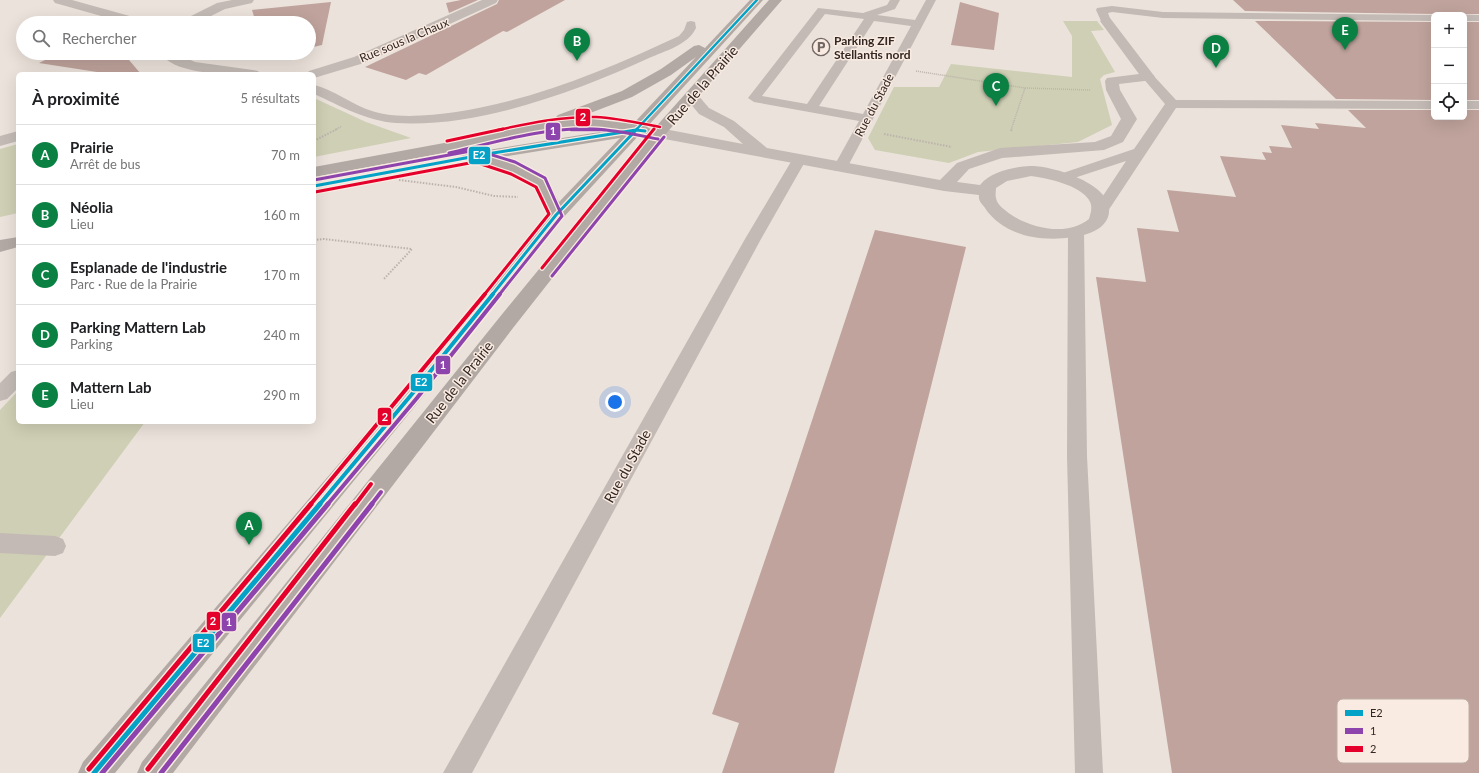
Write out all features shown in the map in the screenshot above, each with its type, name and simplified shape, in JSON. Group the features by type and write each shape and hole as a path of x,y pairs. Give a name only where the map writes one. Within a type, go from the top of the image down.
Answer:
{"main road":[{"name":"Rue de la Prairie","path":"153,773 496,335 647,132 736,22 757,0"},
{"name":"Rue de la Prairie","path":"94,773 412,394 556,215 647,132 692,97 776,0"},
{"path":"533,129 627,94 666,72 736,22"},
{"path":"316,172 455,146 533,129 585,123 647,132"},
{"path":"316,186 475,156 647,132"},
{"path":"475,156 513,168 541,184 556,215"},
{"path":"0,231 16,228"},
{"path":"0,246 16,242"}],"street":[{"path":"59,0 115,16"},
{"path":"201,16 221,6 248,0"},
{"name":"Rue sous la Chaux","path":"316,73 359,60 492,0"},
{"path":"1106,21 1148,78"},
{"path":"176,60 182,63 239,72"},
{"path":"944,186 963,166 1000,153 1098,146 1117,139 1129,119 1113,90 1112,81 1148,78"},
{"path":"692,97 704,111 729,124 761,151"},
{"path":"647,132 761,151 840,168 944,186 986,191"},
{"path":"0,141 16,137"},
{"path":"1031,171 1065,177 1080,184 1099,202 1101,211 1098,220 1090,227 1076,232 1052,234 1020,228 1004,220 993,211 986,200 986,191 992,182 1002,176 1015,172 1031,171"}],"lane":[{"path":"811,108 867,17 891,7 895,0"},
{"name":"Rue du Stade","path":"840,168 931,0"},
{"path":"1097,0 1112,9"},
{"path":"1106,21 1101,10 1112,9 1163,15 1431,18"},
{"path":"866,118 754,98 822,10 917,24"},
{"path":"1467,18 1479,18"},
{"path":"316,90 367,113 384,118 423,120 487,111 544,97 585,83 633,63 683,38 691,27 691,24"},
{"path":"1148,78 1172,104 1431,105"},
{"path":"1101,211 1164,113 1172,104"},
{"path":"1467,105 1479,105"},
{"path":"1065,177 1139,152"},
{"name":"Rue du Stade","path":"457,773 753,239 799,160"},
{"path":"1076,232 1077,456 1089,773"},
{"path":"0,394 16,379"},
{"path":"0,543 55,546"}],"path":[{"path":"911,70 1025,88 1113,90"},
{"path":"1007,136 1011,131 1025,88"},
{"path":"878,133 952,147"},
{"path":"398,180 456,187 494,196 522,198 546,193"},
{"path":"316,240 324,239 412,249 383,280"}],"green space":[{"path":"1063,21 1097,21 1104,30 1091,31 1115,72 1104,75 1100,79 1112,125 1078,142 978,152 949,163 875,150 868,138 894,87 939,87 951,64 1072,77 1072,36"},
{"path":"316,99 366,122 411,138 316,157"},
{"path":"16,145 16,213 0,217 0,149"},
{"path":"16,393 16,424 144,424 0,618 0,410"}],"building":[{"path":"461,0 478,0 449,13 446,3"},
{"path":"499,0 565,0 507,32 503,31 426,75 419,73 406,80 365,67 497,4"},
{"path":"1233,0 1479,0 1479,14 1467,14 1467,12 1431,12 1431,14 1245,11"},
{"path":"331,2 322,45 316,46 316,16 254,16 252,10"},
{"path":"960,2 999,13 994,50 951,45"},
{"path":"1255,21 1431,22 1431,100 1336,99"},
{"path":"1467,22 1479,22 1479,100 1467,100"},
{"path":"45,60 129,60 139,72 97,72 39,63"},
{"path":"1348,110 1431,110 1431,120 1467,120 1467,110 1479,110 1479,773 1172,773 1096,277 1146,282 1137,228 1179,232 1167,190 1236,197 1220,156 1266,160 1262,152 1272,153 1269,146 1292,148 1281,125 1319,129 1315,123 1366,128"},
{"path":"875,230 966,247 834,773 722,773 739,723 712,714 790,487"}],"transit line":[{"name":"E2","path":"94,773 412,394 556,215 757,0"},
{"name":"2","path":"447,141 515,126 567,118 594,117 622,120 660,127"},
{"name":"1","path":"449,153 517,138 568,130 594,129 622,132 658,139"},
{"name":"2","path":"542,268 654,129"},
{"name":"E2","path":"316,186 487,154 636,130 645,131"},
{"name":"1","path":"552,276 664,137"},
{"name":"1","path":"102,773 417,398 562,216 545,178 515,162 476,150 316,180"},
{"name":"2","path":"89,769 407,390 549,214 536,187 511,174 475,162 316,192"},
{"name":"2","path":"148,769 371,484"},
{"name":"1","path":"161,773 381,492"}],"place":[{"name":"Parking ZIF Stellantis nord","path":"821,47"},
{"name":"Mattern Lab","path":"1345,50"},
{"name":"Néolia","path":"577,61"},
{"name":"Parking Mattern Lab","path":"1216,68"},
{"name":"Esplanade de l'industrie","path":"996,106"},
{"name":"Prairie","path":"249,545"}]}
